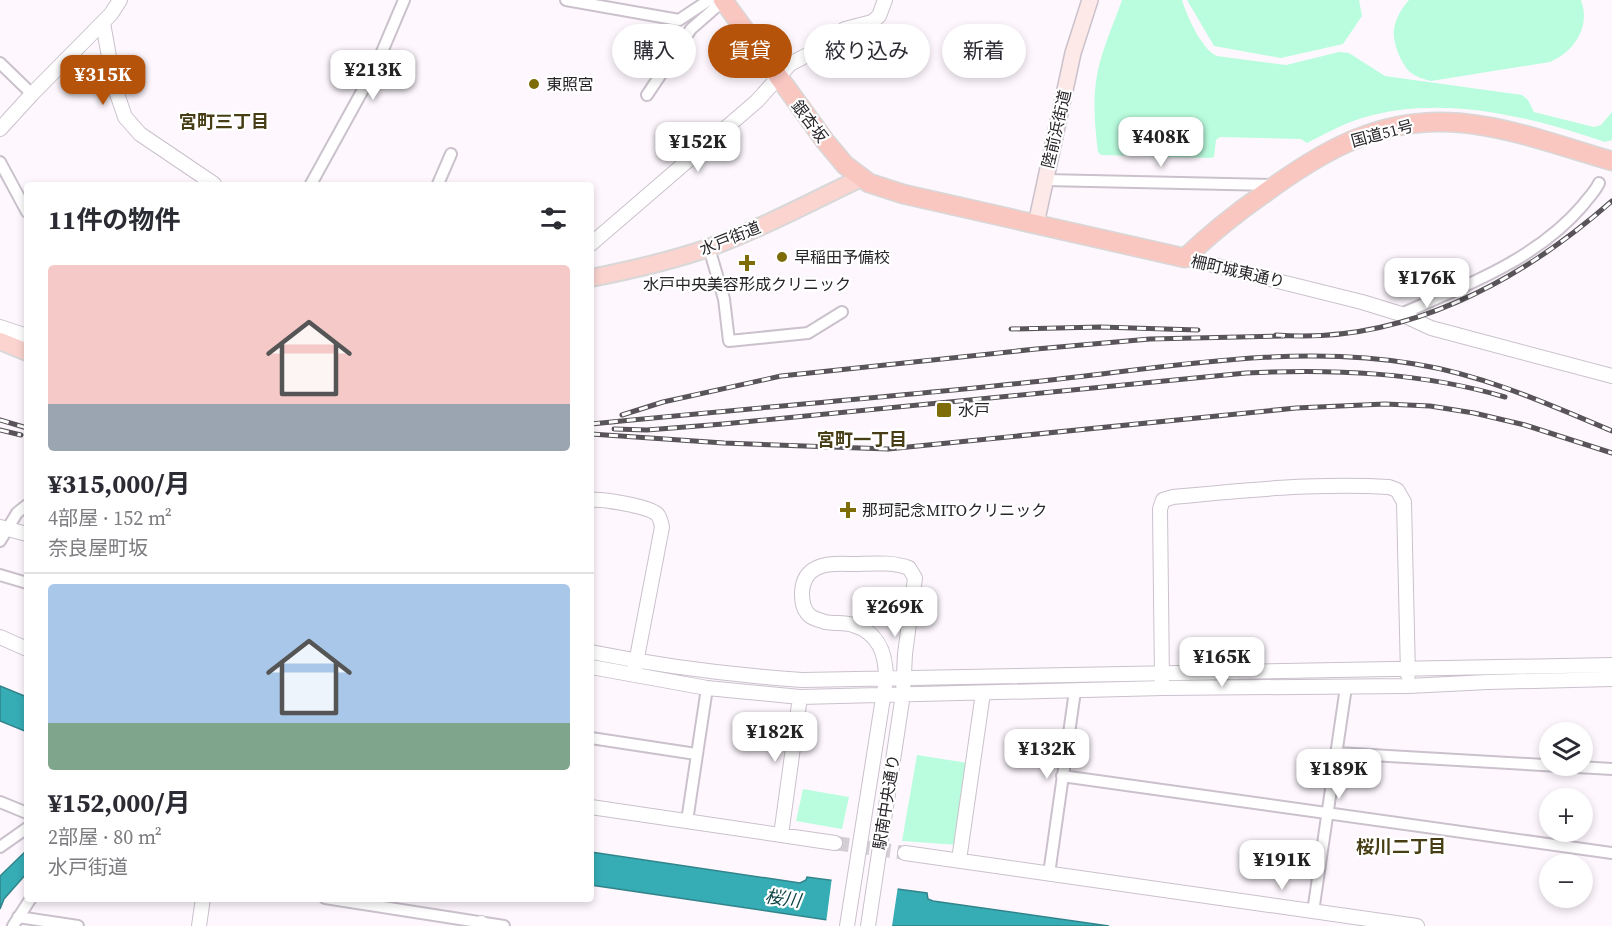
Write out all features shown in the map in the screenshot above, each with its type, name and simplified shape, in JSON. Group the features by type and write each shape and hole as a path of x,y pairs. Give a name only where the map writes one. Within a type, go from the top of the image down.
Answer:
{"highway":[{"name":"銀杏坂","path":"723,0 740,24"},
{"name":"銀杏坂","path":"779,78 830,147 845,165 861,178"},
{"name":"国道51号","path":"1185,258 1210,234 1309,162 1347,141 1386,129 1419,123 1461,123 1483,126 1612,161"},
{"name":"柵町城東通り","path":"861,178 895,192 1185,258"}],"main road":[{"name":"陸前浜街道","path":"1036,224 1073,52 1090,0"},
{"name":"水戸街道","path":"594,277 654,264 709,248 861,178"},
{"path":"0,341 24,351"}],"street":[{"path":"0,129 103,23 120,0"},
{"path":"311,182 376,66 405,0"},
{"path":"566,0 679,20 709,0"},
{"path":"646,95 691,29 723,0"},
{"path":"792,63 813,52 844,29 872,22 879,16 885,0"},
{"path":"103,23 114,86 125,117 140,134 211,182"},
{"path":"0,63 32,94"},
{"path":"594,241 757,101 777,78"},
{"path":"439,182 451,154"},
{"path":"0,162 24,206"},
{"path":"1045,180 1275,185"},
{"path":"1401,314 1517,260 1569,221 1599,183"},
{"path":"709,248 724,299 729,341 808,333 842,312"},
{"name":"柵町城東通り","path":"1185,258 1274,279 1401,314 1431,328 1612,376"},
{"path":"0,327 24,335"},
{"path":"1162,688 1160,508 1163,500 1173,497 1282,486 1325,485 1389,487 1401,494 1404,512 1408,686"},
{"path":"594,500 614,502 654,513 659,516 662,527 633,676"},
{"path":"2,532 24,507"},
{"path":"2,532 24,534"},
{"name":"駅南中央通り","path":"847,926 886,679 884,653 875,639 855,625 811,618 802,602 802,586 814,567 835,563 897,565 909,568 915,578 903,694 868,926"},
{"path":"0,575 24,582"},
{"path":"0,637 24,648"},
{"path":"594,653 636,661 780,678 886,679 1612,665"},
{"path":"594,668 707,688 800,697 1612,680"},
{"path":"1312,912 1346,687"},
{"path":"687,821 707,688"},
{"path":"1048,874 1075,691"},
{"path":"959,860 983,693"},
{"path":"781,835 800,697"},
{"path":"594,738 696,754"},
{"path":"1337,753 1612,769"},
{"path":"1062,776 1612,854"},
{"path":"0,802 24,812"},
{"path":"594,807 835,843"},
{"path":"0,847 24,830"},
{"path":"905,853 1417,926"},
{"path":"15,922 29,902"},
{"path":"199,926 202,902"},
{"path":"349,902 504,926"},
{"path":"15,922 78,926"}],"green space":[{"path":"1122,0 1182,0 1201,40 1211,53 1217,56 1286,65 1339,52 1349,53 1385,76 1522,95 1528,100 1534,112 1594,127 1601,125 1612,112 1612,140 1605,142 1546,124 1484,111 1422,108 1392,111 1362,118 1307,143 1301,139 1220,137 1216,140 1214,157 1210,158 1101,155 1098,152 1095,125 1096,81 1104,50"},
{"path":"1187,0 1359,0 1362,16 1343,44 1281,58 1214,46"},
{"path":"1409,0 1581,0 1584,20 1573,45 1559,58 1550,62 1431,81 1410,72 1403,64 1396,46 1395,25"},
{"path":"917,755 968,763 958,845 902,841"},
{"path":"803,789 849,797 842,829 796,821"}],"water":[{"path":"0,686 24,696 24,731 0,721"},
{"name":"桜川","path":"594,852 800,883 807,877 927,893 928,899 933,901 1109,926 868,926 594,885"},
{"path":"24,853 24,876 4,899 0,909 0,876"}],"pier":[{"path":"832,877 898,886 892,926 847,926 826,923"}],"tunnel":[{"path":"835,843 905,853"}],"railway":[{"path":"1276,335 1323,335 1369,330 1413,318 1457,302 1498,282 1538,258 1612,201"},
{"path":"1011,329 1100,327 1198,330"},
{"path":"622,415 663,402 781,376 1150,339 1284,336"},
{"path":"594,424 986,387 1181,364 1323,356 1369,358 1415,364 1466,375 1612,431"},
{"path":"614,429 647,430 723,424 1246,373 1377,374 1441,382 1505,397"},
{"path":"594,434 724,443 888,449 1296,408 1385,404 1430,406 1474,413 1525,425 1612,453"},
{"path":"0,420 24,427"},
{"path":"0,430 21,435"}],"place":[{"name":"東照宮","path":"534,84"},
{"name":"早稲田予備校","path":"782,257"},
{"name":"水戸中央美容形成クリニック","path":"747,263"},
{"name":"水戸","path":"944,410"},
{"name":"那珂記念MITOクリニック","path":"848,510"}],"district":[{"name":"宮町三丁目","path":"224,121"},
{"name":"宮町一丁目","path":"862,439"},
{"name":"桜川二丁目","path":"1401,846"}]}
